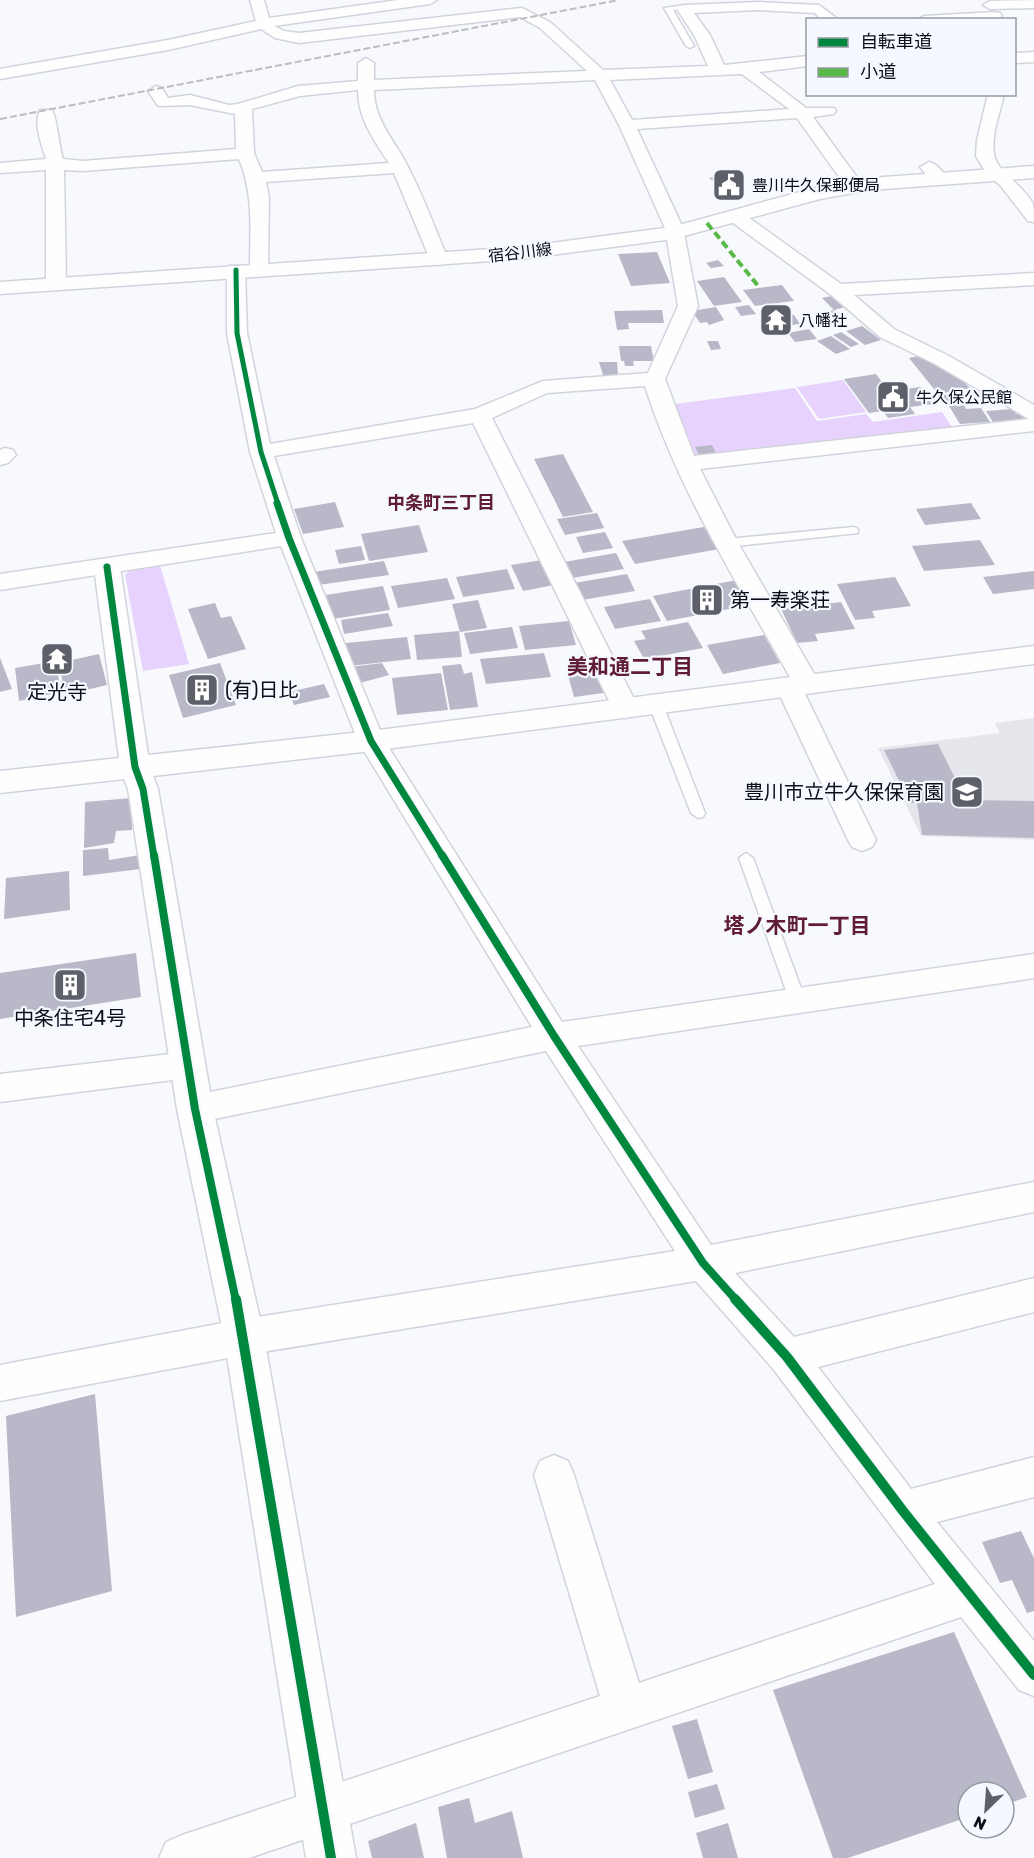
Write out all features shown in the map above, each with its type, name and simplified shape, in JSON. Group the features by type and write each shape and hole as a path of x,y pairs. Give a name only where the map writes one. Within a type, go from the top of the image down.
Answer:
{"street":[{"path":"257,0 263,23 276,35 299,38 379,31 497,7 522,12 545,25 576,50 599,75 627,125 674,233 688,306 674,335 668,355 655,379 656,387 686,464 798,685 862,840"},
{"path":"0,74 168,45 332,6 353,9 430,0"},
{"path":"938,18 1034,4"},
{"path":"718,70 702,35 684,9 685,6 819,9 828,18"},
{"path":"353,9 359,16 373,22 379,31"},
{"path":"1016,57 1034,57"},
{"path":"366,63 366,106 375,128 400,167 438,259"},
{"path":"51,81 55,64"},
{"path":"156,91 164,103 190,100 229,110 243,109 298,91 365,85 805,65"},
{"path":"745,69 797,107 855,187"},
{"path":"996,96 984,150 997,175 1006,181 1034,217"},
{"path":"243,109 245,153 256,178 260,198 237,333 261,452 289,538 372,741 554,1036 703,1263 787,1357 903,1510 1034,1675"},
{"path":"627,125 828,111"},
{"path":"46,113 47,132 55,162 53,164 56,283"},
{"path":"0,168 53,164 83,166 245,153"},
{"path":"256,178 400,167"},
{"name":"宿谷川線","path":"0,288 520,253 674,233 818,193 934,173 997,175 1034,172"},
{"path":"735,216 837,290 887,333 942,360 1034,414"},
{"path":"837,290 1034,279"},
{"path":"261,452 480,415 543,387 655,379"},
{"path":"480,415 626,709"},
{"path":"686,464 1034,425"},
{"path":"0,582 289,538"},
{"path":"107,567 135,767 143,789 195,1109 244,1338 331,1858"},
{"path":"0,782 372,741 1034,655"},
{"path":"195,1109 554,1036 1034,966"},
{"path":"0,1088 188,1065"},
{"path":"0,1383 244,1338 703,1263 1034,1197"},
{"path":"787,1357 1034,1295"},
{"path":"554,1476 626,1709"},
{"path":"903,1510 1034,1477"},
{"path":"182,1858 970,1593"}],"lane":[{"path":"685,6 668,8 690,46"},
{"path":"726,543 854,531"},
{"path":"656,705 698,813"},
{"path":"746,858 797,999"}],"shaded area":[{"path":"843,380 866,412 819,419 797,387"},
{"path":"795,388 817,421 866,414 873,422 942,412 953,429 703,459 688,455 668,405"},
{"path":"160,565 189,664 143,671 125,575 131,569"},
{"name":"豊川市立牛久保保育園","path":"1034,718 1034,840 921,836 878,748 1000,733 995,723"}],"building":[{"path":"726,174 746,190 730,194 709,178"},
{"path":"657,252 670,283 631,286 618,254"},
{"path":"718,260 724,266 711,268 706,263"},
{"path":"724,277 742,302 714,306 697,281"},
{"path":"782,285 794,301 755,306 743,290"},
{"path":"831,296 845,307 834,310 822,298"},
{"path":"749,305 756,314 741,316 735,307"},
{"path":"785,305 791,312 786,313 794,315 800,324 783,326 777,317 781,317 779,314 775,314 769,307"},
{"path":"716,307 724,320 709,325 707,322 700,323 692,311"},
{"path":"662,310 664,323 628,323 629,329 617,330 614,311"},
{"path":"835,310 840,316 828,318 823,312"},
{"path":"862,326 881,340 865,345 846,331"},
{"path":"809,329 817,339 795,342 788,333"},
{"path":"841,332 859,344 851,347 833,335"},
{"path":"831,336 850,349 836,354 817,341"},
{"path":"707,341 718,341 721,349 711,350"},
{"path":"619,346 651,346 654,361 633,361 634,366 625,366 624,361 621,361"},
{"path":"919,356 960,378 970,388 938,394 909,358"},
{"path":"599,362 617,362 618,375 603,375"},
{"name":"牛久保公民館","path":"876,374 889,391 920,387 934,404 910,407 915,414 888,418 883,411 869,413 844,379"},
{"path":"954,394 960,403 946,405 940,395"},
{"path":"964,405 966,409 981,408 990,422 960,424 949,406"},
{"path":"1013,409 1016,414 1022,414 1027,421 993,422 986,411"},
{"path":"712,445 717,455 700,457 695,447"},
{"path":"563,454 593,512 563,517 534,459"},
{"path":"335,502 344,527 303,534 294,509"},
{"path":"971,503 981,519 925,525 916,509"},
{"path":"597,513 604,528 565,535 557,519"},
{"path":"419,525 428,552 369,561 361,534"},
{"path":"704,527 709,535 716,534 725,548 635,564 622,541"},
{"path":"605,532 613,548 583,553 576,537"},
{"path":"980,540 995,565 924,571 912,546"},
{"path":"361,546 365,560 339,564 335,550"},
{"path":"616,553 624,569 572,578 564,562"},
{"path":"542,560 554,585 523,591 511,565"},
{"path":"384,561 389,575 318,585 314,572"},
{"path":"507,569 515,589 463,597 456,577"},
{"path":"1034,571 1034,589 993,594 983,577"},
{"path":"627,574 635,591 582,600 574,583"},
{"path":"895,577 911,606 872,611 875,618 855,620 837,584"},
{"path":"447,578 455,599 398,608 391,586"},
{"name":"第一寿楽荘","path":"737,580 760,603 667,621 653,596"},
{"path":"383,586 390,610 333,619 326,595"},
{"path":"650,599 661,621 615,629 604,607"},
{"path":"478,600 487,628 460,632 452,604"},
{"path":"841,602 855,629 815,634 818,641 797,643 781,609"},
{"path":"215,603 221,618 231,616 246,649 208,659 188,609"},
{"path":"388,613 393,626 344,634 341,620"},
{"path":"569,621 576,645 525,650 519,626"},
{"path":"688,622 703,648 644,659 634,641 646,639 641,631"},
{"path":"512,627 518,648 470,654 464,633"},
{"path":"459,631 462,657 417,660 414,635"},
{"path":"764,635 780,663 723,674 707,645"},
{"path":"407,637 411,659 349,666 346,643"},
{"path":"544,653 551,677 486,684 480,659"},
{"path":"99,654 107,685 66,695 58,663"},
{"path":"0,658 12,689 0,692"},
{"path":"56,661 61,692 19,701 15,668"},
{"name":"(有)日比","path":"220,663 236,705 183,718 169,675"},
{"path":"382,663 389,675 360,683 350,667"},
{"path":"461,664 464,674 472,672 478,707 450,710 442,666"},
{"path":"604,671 611,692 574,697 568,675"},
{"path":"441,673 448,710 397,715 392,678"},
{"path":"324,684 330,697 294,705 289,692"},
{"path":"938,744 966,800 1034,801 1034,838 922,835 917,803 910,803 884,750"},
{"path":"131,798 132,830 116,831 114,843 84,848 85,802"},
{"path":"108,848 109,860 140,855 141,869 83,876 83,850"},
{"path":"69,871 70,910 4,919 6,878"},
{"name":"中条住宅4号","path":"136,953 141,997 0,1019 0,973"},
{"path":"95,1394 112,1591 16,1617 6,1416"},
{"path":"1021,1531 1034,1558 1034,1611 1027,1613 1012,1580 1000,1583 982,1542"},
{"path":"954,1632 1027,1797 1016,1801 1016,1780 956,1780 956,1821 848,1858 833,1858 773,1690"},
{"path":"697,1719 713,1772 688,1779 672,1726"},
{"path":"717,1784 725,1809 695,1818 688,1792"},
{"path":"469,1798 475,1823 512,1811 523,1858 447,1858 438,1807"},
{"path":"416,1823 424,1858 372,1858 368,1841"},
{"path":"728,1823 738,1858 703,1858 696,1833"}],"railway":[{"path":"0,119 619,0"}],"marked path":[{"path":"707,223 759,287"}],"cycle path":[{"path":"236,270 237,333 261,452 289,538 371,741 554,1036 703,1263 787,1357 903,1511 1034,1675"},
{"path":"107,567 135,767 143,789 195,1109 244,1337 331,1858"}],"place":[{"name":"豊川牛久保郵便局","path":"729,185"},
{"name":"八幡社","path":"776,320"},
{"name":"牛久保公民館","path":"893,397"},
{"name":"第一寿楽荘","path":"707,600"},
{"name":"定光寺","path":"57,659"},
{"name":"(有)日比","path":"202,690"},
{"name":"豊川市立牛久保保育園","path":"967,792"},
{"name":"中条住宅4号","path":"70,985"}],"district":[{"name":"中条町三丁目","path":"441,503"},
{"name":"美和通二丁目","path":"630,667"},
{"name":"塔ノ木町一丁目","path":"797,926"}]}
